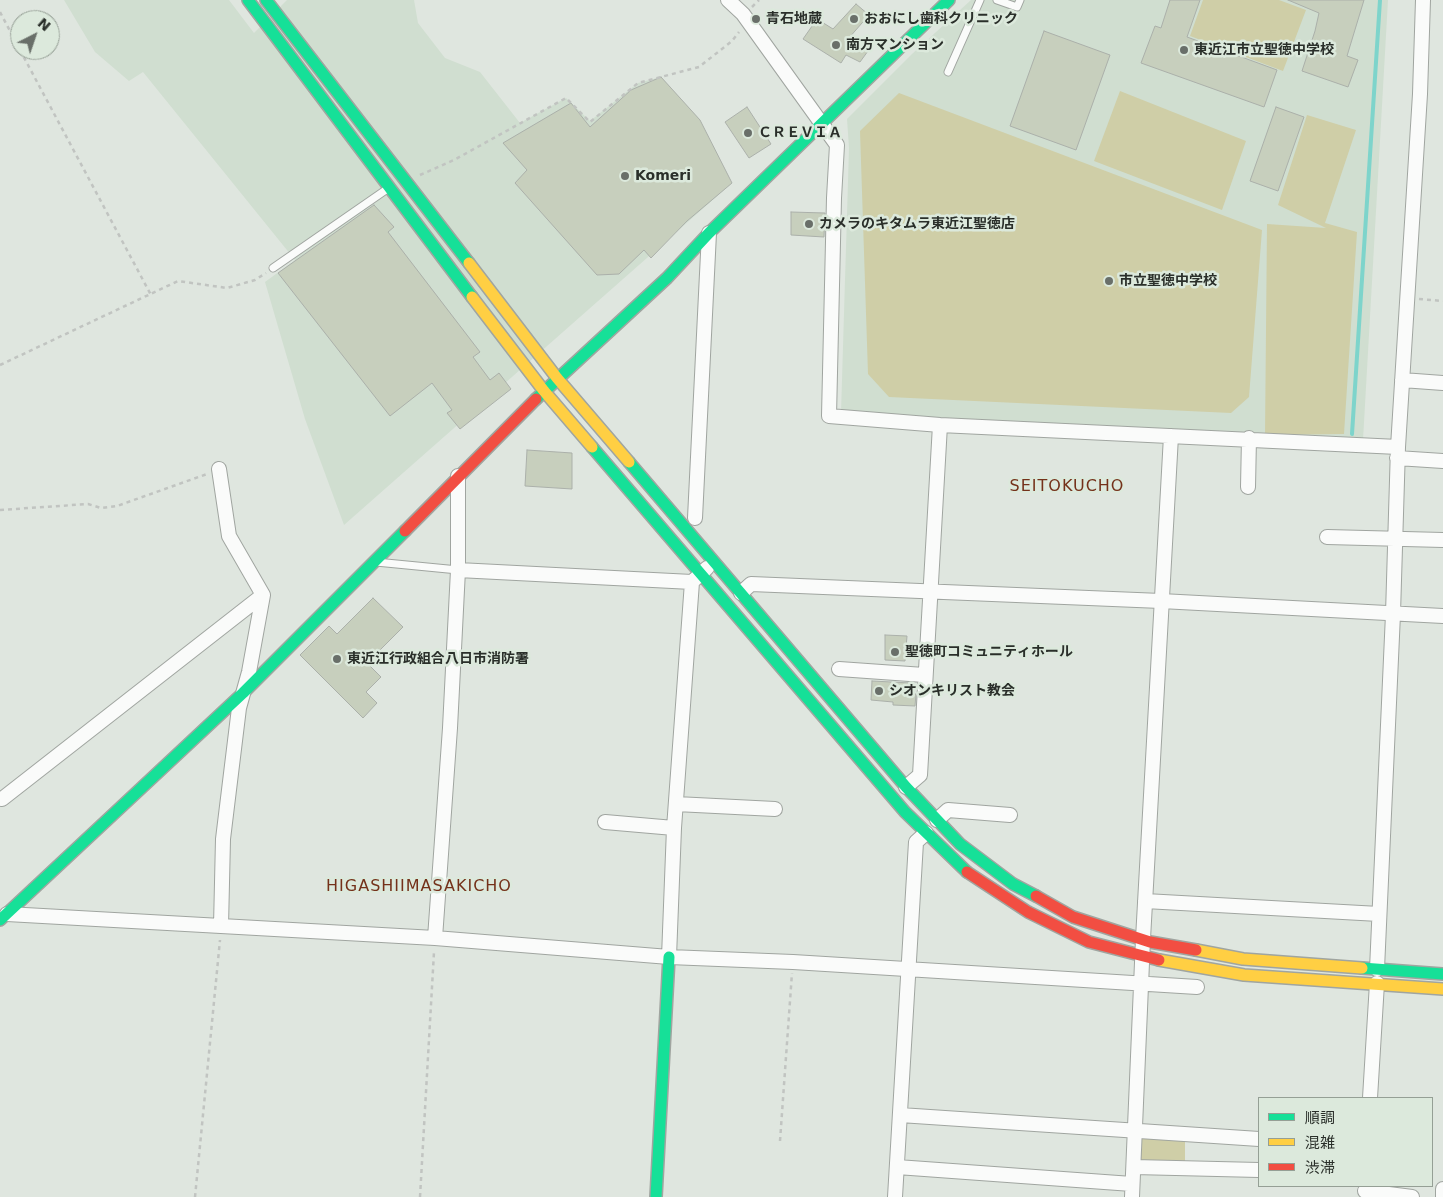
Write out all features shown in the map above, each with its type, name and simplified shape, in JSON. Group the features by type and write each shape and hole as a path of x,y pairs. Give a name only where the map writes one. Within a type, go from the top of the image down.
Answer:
{"street":[{"path":"248,0 544,391 696,578 898,804 962,870 1028,912 1088,942 1142,956 1244,975 1443,989"},
{"path":"266,0 557,378 906,787 960,844 1013,884 1073,917 1143,939 1243,959 1443,974"},
{"path":"728,0 748,20 837,145 834,198 830,416 940,425 1248,438 1398,453 1443,461"},
{"path":"3,917 243,693 557,378 667,278 709,232 948,0"},
{"path":"1377,969 1393,614 1398,453 1420,94 1423,0"},
{"path":"695,518 709,232"},
{"path":"1402,380 1443,383"},
{"path":"906,787 920,775 924,675 940,425"},
{"path":"897,1166 1132,1190 1142,956 1171,436"},
{"path":"1248,438 1248,487"},
{"path":"219,469 229,536 263,595 243,693 223,839 221,926"},
{"path":"435,938 450,728 458,570 458,476"},
{"path":"1327,537 1443,540"},
{"path":"656,1197 674,828 696,578 714,562"},
{"path":"458,570 696,578"},
{"path":"741,593 751,584 929,593 1161,601 1443,616"},
{"path":"2,799 263,595"},
{"path":"839,669 924,675"},
{"path":"676,804 775,809"},
{"path":"938,820 948,810 1010,816"},
{"path":"605,822 674,828"},
{"path":"895,1197 916,842 926,833"},
{"path":"1145,901 1379,914"},
{"path":"3,917 221,926 435,938 669,957 793,962 1197,987"},
{"path":"1370,1097 1377,984"},
{"path":"900,1115 1258,1139"},
{"path":"1134,1166 1258,1170"},
{"path":"1443,1189 1443,1197"},
{"path":"1365,1191 1412,1197"}],"lane":[{"path":"948,72 980,0"},
{"path":"997,0 1017,7 1020,0"},
{"path":"273,268 402,178"},
{"path":"373,561 458,570"}],"path":[{"path":"0,12 10,31"},
{"path":"402,178 422,175 454,160 566,98 590,122 638,83 698,67 732,41 748,20"},
{"path":"25,60 151,295"},
{"path":"0,365 178,281 227,288 255,280 273,268"},
{"path":"1408,298 1443,301"},
{"path":"0,510 88,504 101,508 117,506 219,469"},
{"path":"195,1197 221,926"},
{"path":"420,1197 435,938"},
{"path":"780,1141 793,962"}],"shaded area":[{"path":"64,0 229,0 254,33 287,0 414,0 418,23 445,58 480,72 520,123 566,98 590,121 638,83 661,77 700,120 732,183 344,525 305,419 265,282 295,260 143,72 129,81 95,52"},
{"name":"市立聖徳中学校","path":"971,0 1388,0 1363,440 841,413 849,148 847,119 912,54"}],"green space":[{"path":"1203,0 1279,0 1306,10 1283,71 1190,36"},
{"path":"1120,91 1246,141 1222,210 1094,161"},
{"path":"899,93 1262,230 1249,397 1231,413 889,397 868,374 860,131"},
{"path":"1307,115 1356,130 1325,223 1357,232 1344,434 1265,435 1267,224 1326,228 1278,205"},
{"path":"1140,1136 1185,1137 1185,1161 1139,1160"}],"building":[{"name":"東近江市立聖徳中学校","path":"1170,0 1200,0 1187,37 1277,70 1264,107 1141,63 1155,26 1161,28"},
{"path":"1288,0 1364,0 1347,56 1358,60 1348,87 1302,71 1319,13"},
{"name":"南方マンション","path":"856,4 869,15 848,39 868,51 860,62 846,55 841,63 803,39 817,19 833,29"},
{"path":"1044,31 1110,55 1076,150 1010,126"},
{"name":"Komeri","path":"661,77 700,120 732,183 687,221 651,258 644,250 619,274 597,275 515,183 527,170 503,143 571,103 590,127 631,90"},
{"name":"ＣＲＥＶＩＡ","path":"747,107 771,144 749,158 725,122"},
{"path":"1276,107 1304,117 1278,191 1250,181"},
{"path":"374,205 394,227 388,232 480,352 473,357 490,380 499,373 511,389 460,429 447,413 452,410 432,383 390,416 278,273"},
{"name":"カメラのキタムラ東近江聖徳店","path":"791,212 825,213 824,237 791,235"},
{"path":"527,450 572,453 572,489 525,486"},
{"name":"東近江行政組合八日市消防署","path":"373,598 403,627 367,663 381,677 366,692 377,703 363,718 300,655 329,626 337,634"},
{"name":"聖徳町コミュニティホール","path":"885,635 907,636 905,661 885,660"},
{"path":"872,681 911,683 910,694 916,694 915,706 893,705 893,702 871,700"}],"waterway":[{"path":"1352,434 1380,0"}],"traffic: fast":[{"path":"248,0 472,297"},
{"path":"266,0 469,263"},
{"path":"536,399 667,278 709,233 949,0"},
{"path":"592,447 905,812 967,872"},
{"path":"629,462 906,787 960,844 1013,884 1036,896"},
{"path":"0,920 243,693 405,531"},
{"path":"656,1197 669,957"},
{"path":"1362,968 1443,974"}],"traffic: slow":[{"path":"469,263 557,378 629,462"},
{"path":"472,297 544,391 592,447"},
{"path":"1196,950 1243,959 1362,968"},
{"path":"1159,960 1244,975 1443,989"}],"traffic: jam":[{"path":"405,531 536,399"},
{"path":"967,872 1028,912 1089,942 1159,960"},
{"path":"1036,896 1073,917 1150,942 1196,950"}],"place":[{"name":"青石地蔵","path":"756,19"},
{"name":"おおにし歯科クリニック","path":"854,19"},
{"name":"南方マンション","path":"836,45"},
{"name":"東近江市立聖徳中学校","path":"1184,50"},
{"name":"ＣＲＥＶＩＡ","path":"748,133"},
{"name":"Komeri","path":"625,176"},
{"name":"カメラのキタムラ東近江聖徳店","path":"809,224"},
{"name":"市立聖徳中学校","path":"1109,281"},
{"name":"聖徳町コミュニティホール","path":"895,652"},
{"name":"東近江行政組合八日市消防署","path":"337,659"},
{"name":"シオンキリスト教会","path":"879,691"}],"district":[{"name":"SEITOKUCHO","path":"1067,487"},
{"name":"HIGASHIIMASAKICHO","path":"419,887"}]}
